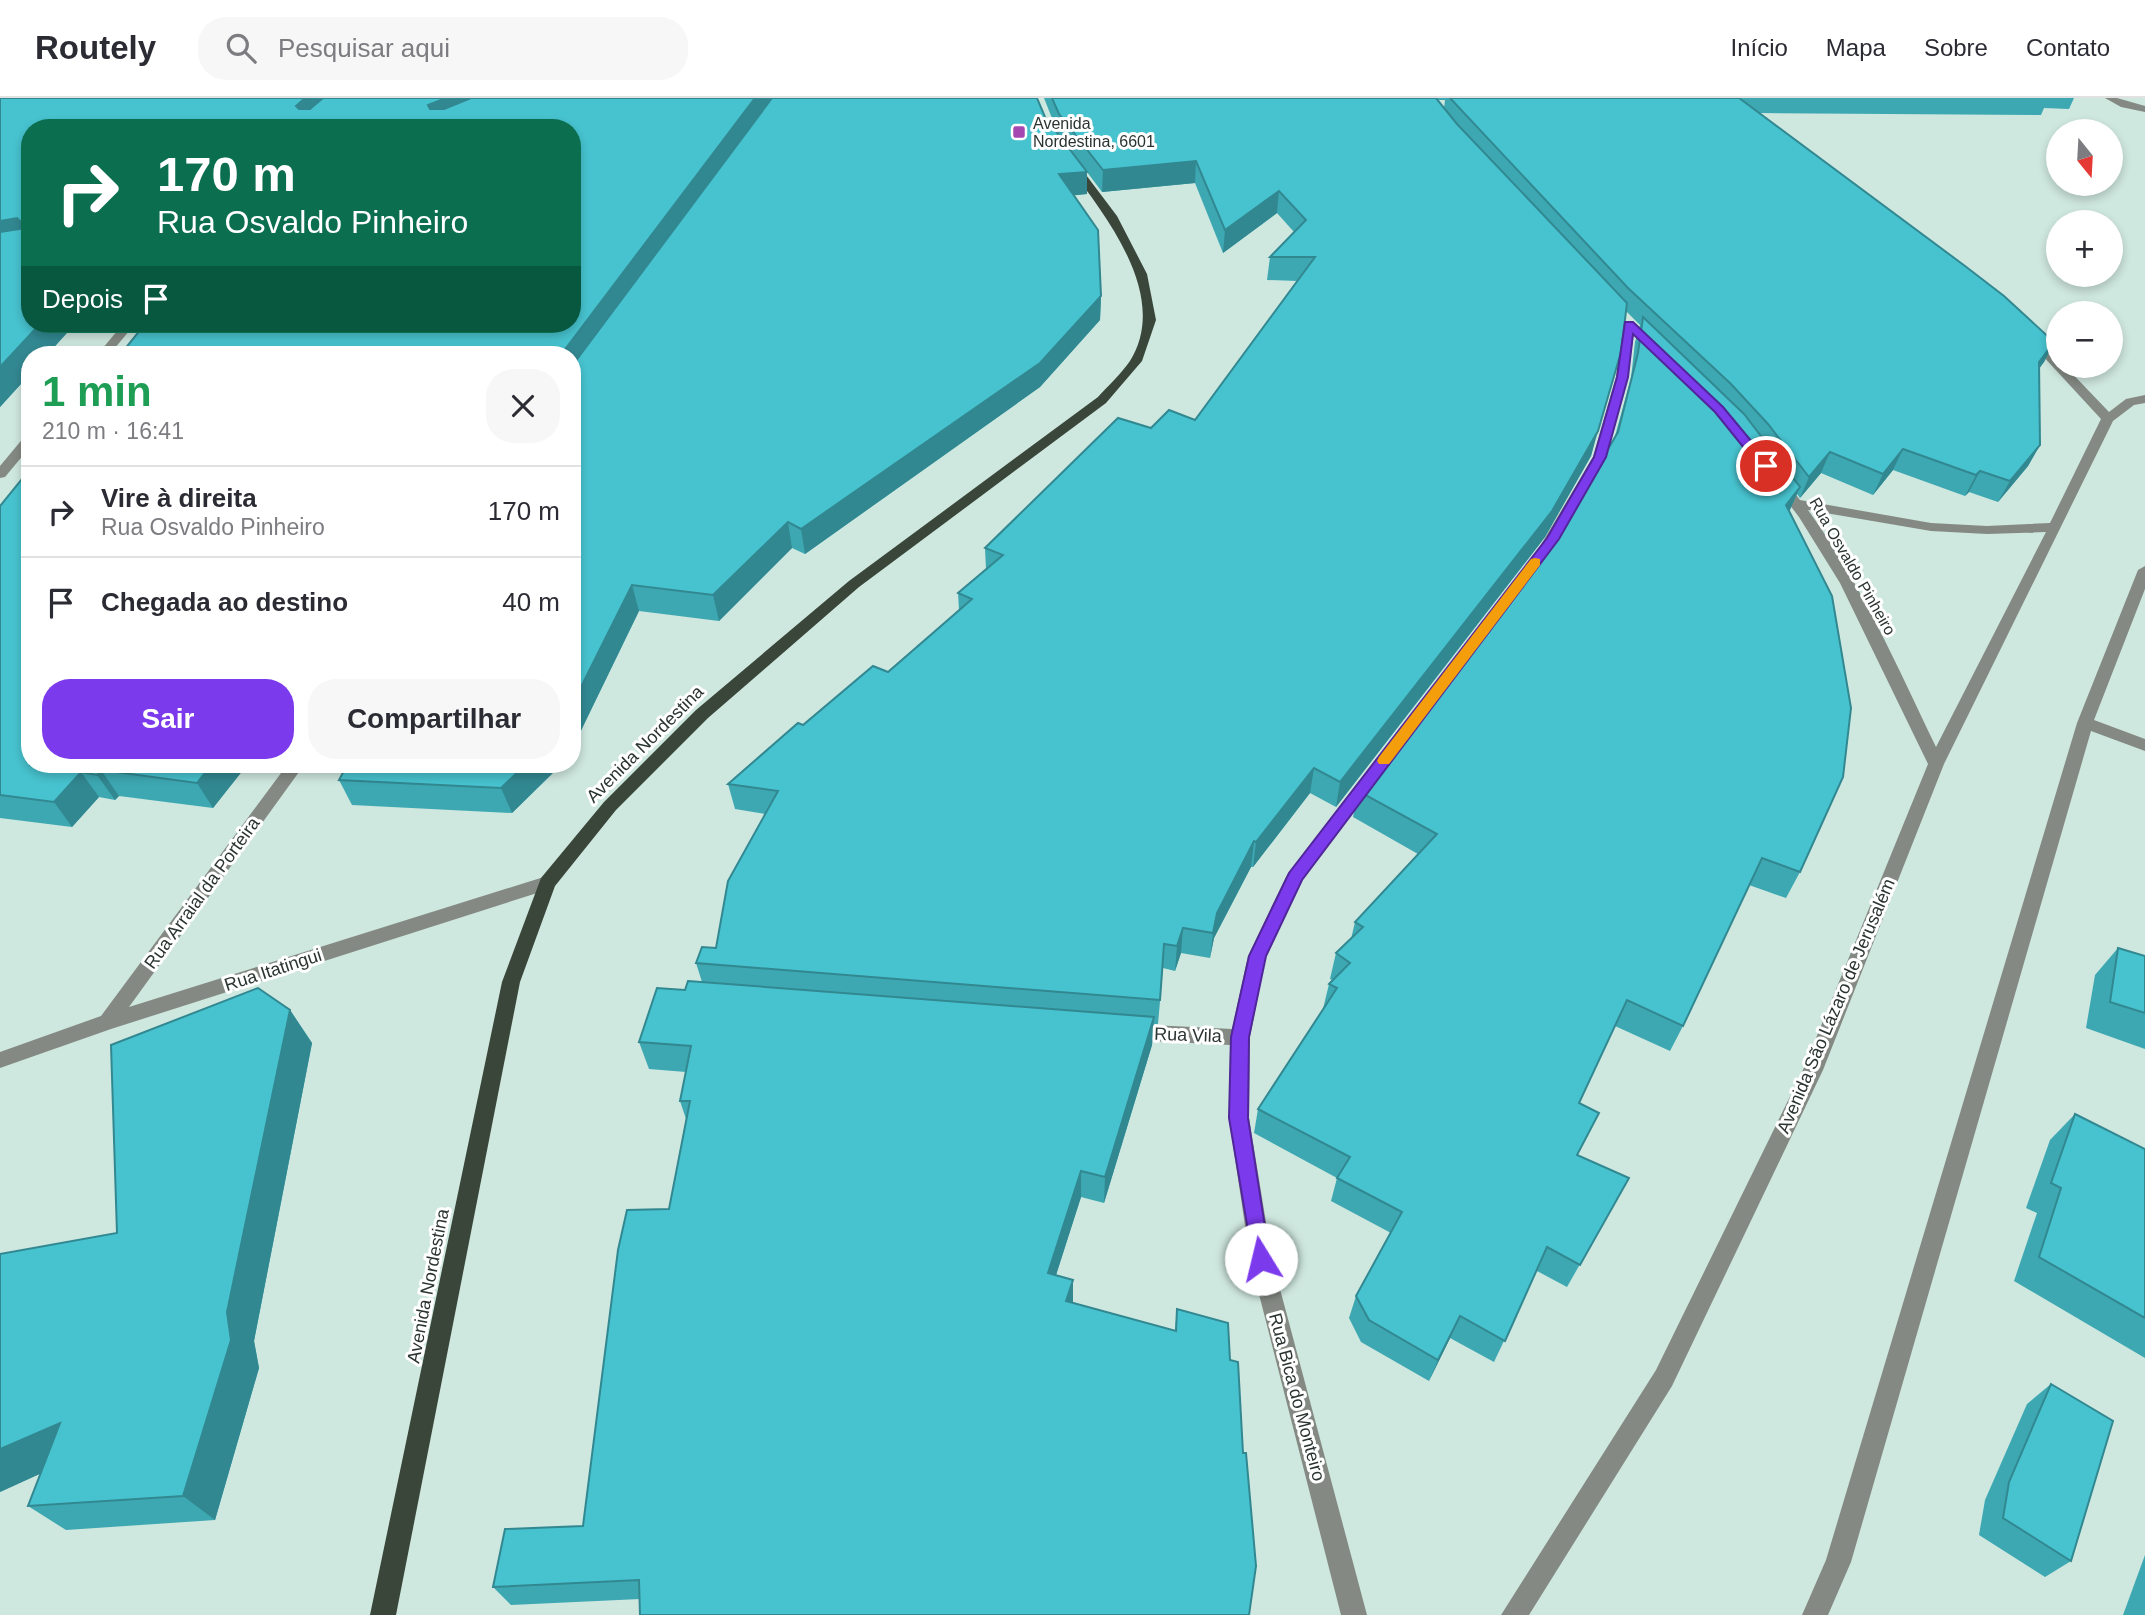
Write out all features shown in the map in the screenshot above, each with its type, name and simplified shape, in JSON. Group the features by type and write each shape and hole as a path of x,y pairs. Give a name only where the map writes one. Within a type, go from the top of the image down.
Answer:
{"main road":[{"name":"Avenida Nordestina","path":"383,1615 511,982 547,883 610,806 702,714 854,584 1102,400 1136,361 1150,320 1141,274 1112,216 1059,146"}],"street":[{"path":"2110,98 2124,105 2145,108"},
{"path":"1536,561 1553,539 1600,457 1622,377 1630,325"},
{"path":"2024,329 2108,419"},
{"name":"Avenida São Lázaro de Jerusalém","path":"1514,1615 1664,1378 1813,1070 1936,764 2055,527 2084,463 2108,419 2130,402 2145,399"},
{"path":"0,474 21,450"},
{"name":"Rua Osvaldo Pinheiro","path":"1771,472 1797,504 1832,559 1873,634 1936,764"},
{"path":"1797,504 1931,527 1987,530 2055,527"},
{"path":"1815,1615 1838,1562 2085,723 2145,570"},
{"path":"2085,723 2145,745"},
{"name":"Rua Bica do Monteiro","path":"1354,1615 1261,1259 1238,1118 1240,1037 1258,956 1295,877 1378,768"},
{"name":"Rua Arraial da Porteira","path":"108,1022 290,773"},
{"name":"Rua Itatingui","path":"0,1060 108,1022 547,883"},
{"name":"Rua Vila","path":"1106,1030 1188,1037 1240,1037"}],"building":[{"path":"0,98 305,98 296,106 299,109 310,109 323,98 446,98 428,105 430,109 444,109 471,98 755,98 581,328 581,119 21,119 21,333 32,333 0,367 0,232 20,229 20,221 17,218 0,221"},
{"path":"772,98 1037,98 1045,117 1087,172 1059,174 1098,230 1101,296 1040,363 801,529 788,522 713,595 632,585 581,687 581,354"},
{"path":"1052,98 1436,98 1457,124 1627,303 1621,352 1598,431 1552,511 1340,782 1314,768 1256,842 1254,841 1217,913 1213,933 1183,928 1177,946 1164,944 1160,1000 696,963 702,947 716,948 728,881 778,791 728,784 798,723 803,725 873,666 888,672 972,599 958,593 1003,555 985,548 1118,418 1151,428 1169,410 1195,420 1315,257 1270,257 1306,220 1279,191 1225,230 1196,161 1103,170 1059,114"},
{"path":"1450,98 1739,98 2004,296 2046,335 2046,353 2039,362 2040,445 2010,481 1980,471 1976,475 1903,449 1883,474 1830,452 1809,477 1768,424 1731,384 1628,288"},
{"path":"1643,317 1744,414 1800,487 1786,505 1832,596 1851,708 1843,777 1800,872 1762,858 1683,1026 1627,1000 1579,1103 1599,1113 1577,1155 1629,1178 1580,1265 1547,1247 1505,1341 1460,1316 1438,1360 1369,1320 1356,1296 1402,1212 1337,1178 1350,1157 1258,1109 1337,988 1329,984 1350,963 1336,953 1363,927 1355,922 1437,834 1358,791 1570,514 1618,432 1638,353"},
{"path":"138,333 577,333 568,346 127,346"},
{"path":"21,480 21,773 80,773 54,802 0,795 0,506"},
{"path":"123,773 205,773 197,783"},
{"path":"343,773 517,773 501,788 339,780"},
{"path":"2118,948 2145,956 2145,1013 2110,1002"},
{"path":"688,981 1154,1017 1105,1177 1081,1171 1048,1273 1073,1280 1066,1301 1176,1331 1177,1309 1228,1323 1230,1360 1238,1362 1243,1453 1246,1453 1256,1566 1249,1615 640,1615 639,1580 493,1587 505,1529 583,1526 618,1250 627,1210 669,1209 690,1101 680,1101 691,1046 639,1042 657,988 685,990"},
{"path":"258,988 290,1010 227,1312 231,1340 183,1496 28,1506 60,1423 0,1449 0,1254 117,1233 111,1045"},
{"path":"2075,1114 2145,1149 2145,1318 2039,1257 2061,1188 2051,1183"},
{"path":"2051,1384 2113,1421 2071,1561 2003,1518 2009,1482"}],"slow traffic":[{"path":"1384,761 1535,562"}],"place":[{"name":"Avenida Nordestina, 6601","path":"1019,132"}],"route":[{"path":"1261,1259 1238,1118 1240,1037 1258,956 1295,877 1553,539 1600,457 1622,377 1629,325 1719,409 1766,466"}]}
